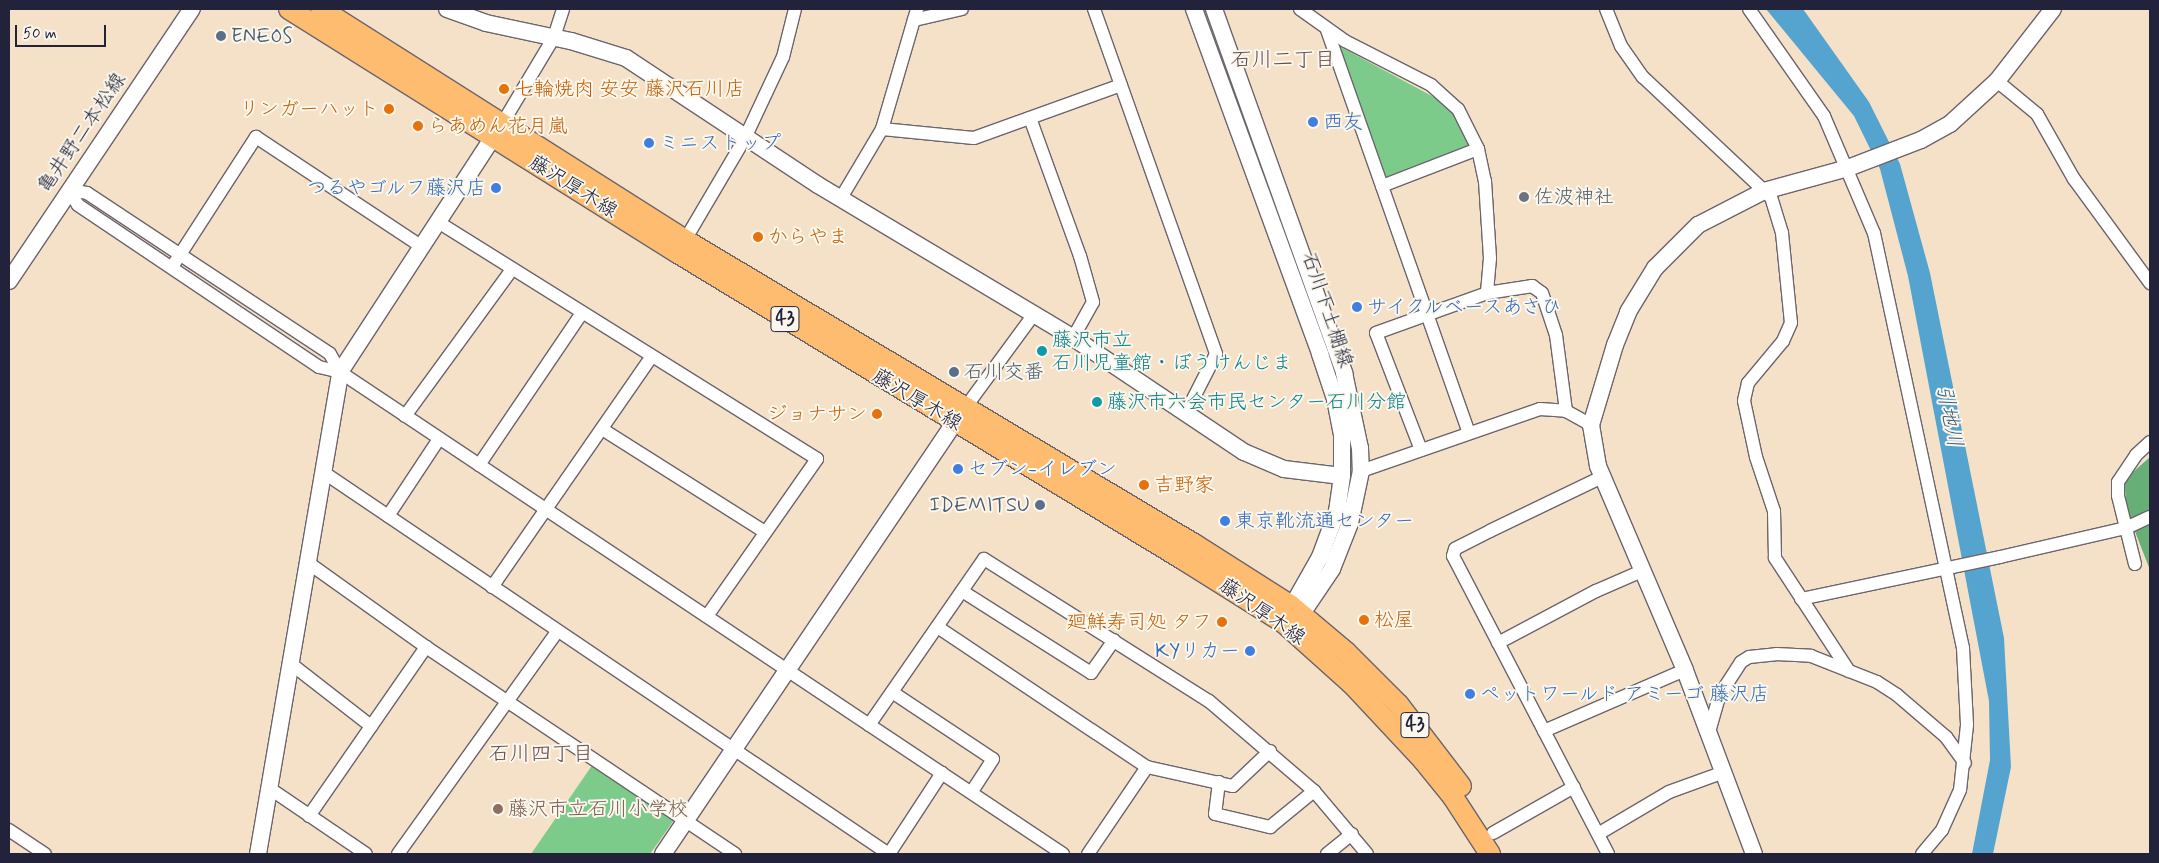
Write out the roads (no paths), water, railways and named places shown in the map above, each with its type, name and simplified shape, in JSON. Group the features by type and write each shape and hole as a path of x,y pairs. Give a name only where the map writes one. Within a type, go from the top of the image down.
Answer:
{"main road":[{"name":"藤沢厚木線","path":"289,9 685,240 959,415"},
{"name":"藤沢厚木線","path":"321,9 498,130 959,415 1194,544 1346,652 1399,705 1494,833 1505,854"},
{"name":"藤沢厚木線","path":"1292,615 1352,684 1424,760 1453,797 1490,854"}],"street":[{"name":"亀井野二本松線","path":"9,280 192,9"},
{"path":"447,9 486,24 554,37 626,58 745,138 1074,338 1265,464 1342,476"},
{"path":"258,854 340,372 498,130 554,37 563,9"},
{"path":"685,240 745,138 784,56 796,9"},
{"path":"841,198 882,129 915,14 962,9"},
{"path":"1096,9 1216,354 1186,413"},
{"name":"石川下土棚線","path":"1194,9 1335,399 1342,436 1342,476 1337,511 1320,557 1292,615"},
{"name":"石川下土棚線","path":"1214,9 1344,373 1353,405 1361,471 1350,523 1332,569 1292,615"},
{"path":"1300,9 1327,30 1448,97 1470,128 1478,149 1488,226 1487,293"},
{"path":"1606,9 1621,46 1642,77 1771,197 1782,233 1791,323 1783,341 1748,383 1744,401 1756,457 1774,511 1776,558 1849,671"},
{"path":"1749,9 1805,85 1854,166 1883,268 1963,648 1967,725 1965,763 1951,813 1922,854"},
{"path":"1754,854 1685,670 1644,570 1602,477 1591,425 1628,312 1655,268 1698,225 1764,191 1854,166 1950,124 1996,81 2053,9"},
{"path":"1327,30 1428,314 1468,433"},
{"path":"1996,81 2037,114 2074,179 2150,283"},
{"path":"882,129 974,138 1121,85"},
{"path":"1030,118 1080,256 1092,302 1074,338"},
{"path":"172,267 256,137 422,247"},
{"path":"1382,186 1478,149"},
{"path":"69,190 87,193 330,354 340,372"},
{"path":"69,190 78,205 319,367 340,372 1063,854"},
{"path":"438,222 816,459 708,616"},
{"path":"405,416 512,269"},
{"path":"1421,450 1376,333 1487,293 1532,286 1542,293 1556,335 1566,411"},
{"path":"479,465 582,313"},
{"path":"663,854 790,671 959,415 1034,314"},
{"path":"492,587 651,357"},
{"path":"1361,471 1540,409 1566,411 1591,425"},
{"path":"602,429 765,532"},
{"path":"388,516 439,439"},
{"path":"2135,564 2126,528 2118,482 2136,455 2150,442"},
{"path":"323,472 733,751 889,854 942,773"},
{"path":"1602,477 1455,549 1452,556 1608,854"},
{"path":"1801,599 2126,528 2150,517"},
{"path":"870,725 984,559 1209,701 1270,751 1314,791 1367,854"},
{"path":"307,562 426,647 735,854"},
{"path":"1498,643 1596,590 1644,570"},
{"path":"962,591 1091,673 1114,640"},
{"path":"938,628 1147,767 1233,786 1270,751"},
{"path":"398,854 557,632"},
{"path":"309,816 426,647"},
{"path":"1709,732 1719,696 1741,662 1749,657 1776,654 1810,656 1877,682 1896,695 1946,737 1965,763"},
{"path":"290,664 372,726"},
{"path":"1544,732 1620,696 1685,670"},
{"path":"892,692 993,759 971,792"},
{"path":"1088,854 1147,767"},
{"path":"1598,834 1669,792 1724,772"},
{"path":"1219,782 1216,814 1270,827 1314,791"},
{"path":"1494,833 1574,787"},
{"path":"269,788 366,854"},
{"path":"9,830 45,854"},
{"path":"1327,854 1352,834"}],"water":[{"name":"引地川","path":"1766,9 1803,9 1869,102 1900,164 1930,273 2004,638 2011,767 1993,854 1972,854 1990,760 1989,701 1908,276 1880,169 1854,116"}],"place":[{"name":"ENEOS","path":"221,36"},
{"name":"七輪焼肉 安安 藤沢石川店","path":"504,89"},
{"name":"リンガーハット","path":"389,109"},
{"name":"西友","path":"1313,122"},
{"name":"らあめん花月嵐","path":"418,126"},
{"name":"ミニストップ","path":"649,143"},
{"name":"つるやゴルフ藤沢店","path":"496,188"},
{"name":"佐波神社","path":"1524,197"},
{"name":"からやま","path":"758,237"},
{"name":"サイクルベースあさひ","path":"1357,307"},
{"name":"藤沢市立 石川児童館・ぼうけんじま","path":"1042,351"},
{"name":"石川交番","path":"954,372"},
{"name":"藤沢市六会市民センター石川分館","path":"1097,402"},
{"name":"ジョナサン","path":"877,414"},
{"name":"セブン-イレブン","path":"958,469"},
{"name":"吉野家","path":"1144,485"},
{"name":"IDEMITSU","path":"1040,505"},
{"name":"東京靴流通センター","path":"1225,521"},
{"name":"松屋","path":"1364,620"},
{"name":"廻鮮寿司処 タフ","path":"1222,622"},
{"name":"KYリカー","path":"1250,651"},
{"name":"ペットワールド アミーゴ 藤沢店","path":"1470,694"},
{"name":"藤沢市立石川小学校","path":"498,809"}],"district":[{"name":"石川二丁目","path":"1283,60"},
{"name":"石川四丁目","path":"541,754"}]}
